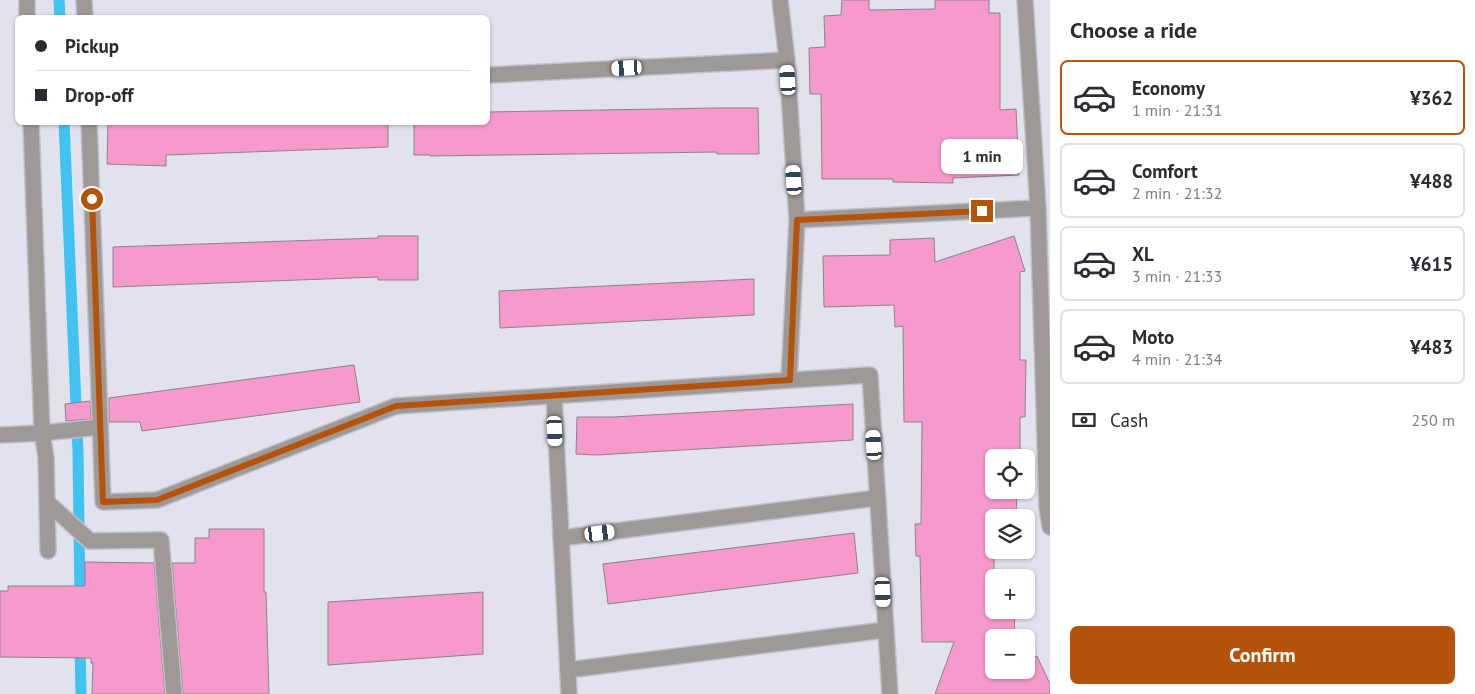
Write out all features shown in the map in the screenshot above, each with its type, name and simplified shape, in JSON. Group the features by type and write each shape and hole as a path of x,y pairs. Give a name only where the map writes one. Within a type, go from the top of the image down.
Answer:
{"street":[{"path":"27,0 27,15"},
{"path":"84,0 85,15"},
{"path":"780,0 787,60 797,220 790,380"},
{"path":"1025,0 1038,208 1047,507 1050,527"},
{"path":"490,75 787,60"},
{"path":"31,125 42,433 46,457 48,550"},
{"path":"89,125 103,502 157,500 396,406 870,375 890,694"},
{"path":"797,220 1038,208"},
{"path":"554,396 569,694"},
{"path":"0,434 42,433 100,427"},
{"path":"561,538 877,498"},
{"path":"47,502 90,542 161,540 174,694"},
{"path":"568,670 885,630"}],"building":[{"path":"842,0 869,0 869,10 935,9 935,0 989,0 989,13 1000,13 1000,110 1016,109 1019,175 953,178 953,183 893,182 893,179 822,179 821,94 810,94 809,48 825,47 824,16 841,15"},
{"path":"758,108 759,154 717,154 717,152 414,155 414,125 490,125 490,112"},
{"path":"108,125 388,125 388,147 166,155 166,166 107,164"},
{"path":"378,236 418,236 418,280 378,280 378,277 113,287 113,247 378,238"},
{"path":"1014,236 1025,271 1020,272 1020,360 1026,360 1025,417 1020,417 1020,449 985,449 985,499 1017,499 1016,509 985,509 985,559 994,559 994,569 985,569 985,619 1015,619 1014,629 985,629 985,679 1035,679 1035,657 1037,656 1050,684 1050,694 935,694 954,642 922,642 920,556 916,556 915,524 921,524 922,422 904,422 903,326 895,327 894,305 824,307 823,256 890,255 890,240 934,238 935,262"},
{"path":"754,279 754,315 500,328 499,291"},
{"path":"354,365 360,402 142,431 140,422 109,422 109,398"},
{"path":"90,401 91,419 66,421 65,404"},
{"path":"853,404 853,440 597,455 576,454 577,417 613,417"},
{"path":"209,529 264,529 264,592 266,592 269,694 183,694 172,563 195,563 195,538 209,538"},
{"path":"854,533 858,573 608,604 603,564"},
{"path":"85,562 154,563 165,694 92,694 93,663 91,663 91,658 0,657 0,591 8,591 8,586 85,586"},
{"path":"483,592 483,654 328,665 328,602"}],"waterway":[{"path":"59,0 60,15"},
{"path":"64,125 78,452 80,600"},
{"path":"80,644 81,694"}],"route":[{"path":"92,199 103,502 157,500 396,406 790,380 797,220 982,211"}]}
